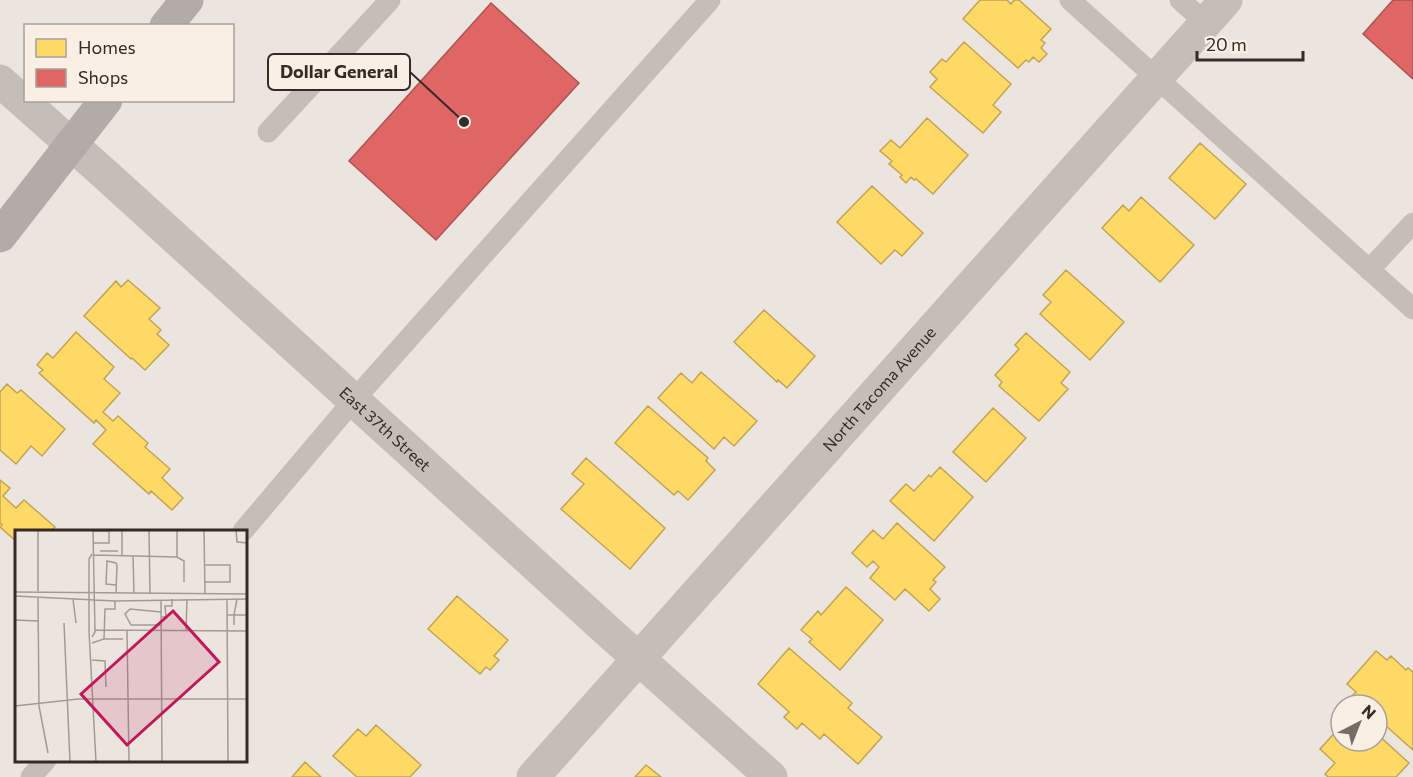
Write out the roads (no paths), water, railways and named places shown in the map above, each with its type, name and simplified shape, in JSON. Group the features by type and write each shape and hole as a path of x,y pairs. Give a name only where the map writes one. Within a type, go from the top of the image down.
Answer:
{"main road":[{"path":"168,24 187,0"},
{"path":"0,236 104,102"}],"street":[{"name":"North Tacoma Avenue","path":"533,777 1216,11"},
{"name":"East 37th Street","path":"0,81 771,777"}],"lane":[{"path":"268,132 390,0"},
{"path":"244,530 353,401 710,0"},
{"path":"1070,0 1413,309"},
{"path":"1180,0 1216,11"},
{"path":"1370,270 1413,222"},
{"path":"31,777 44,762"}],"place":[{"name":"Dollar General","path":"464,122"}]}
